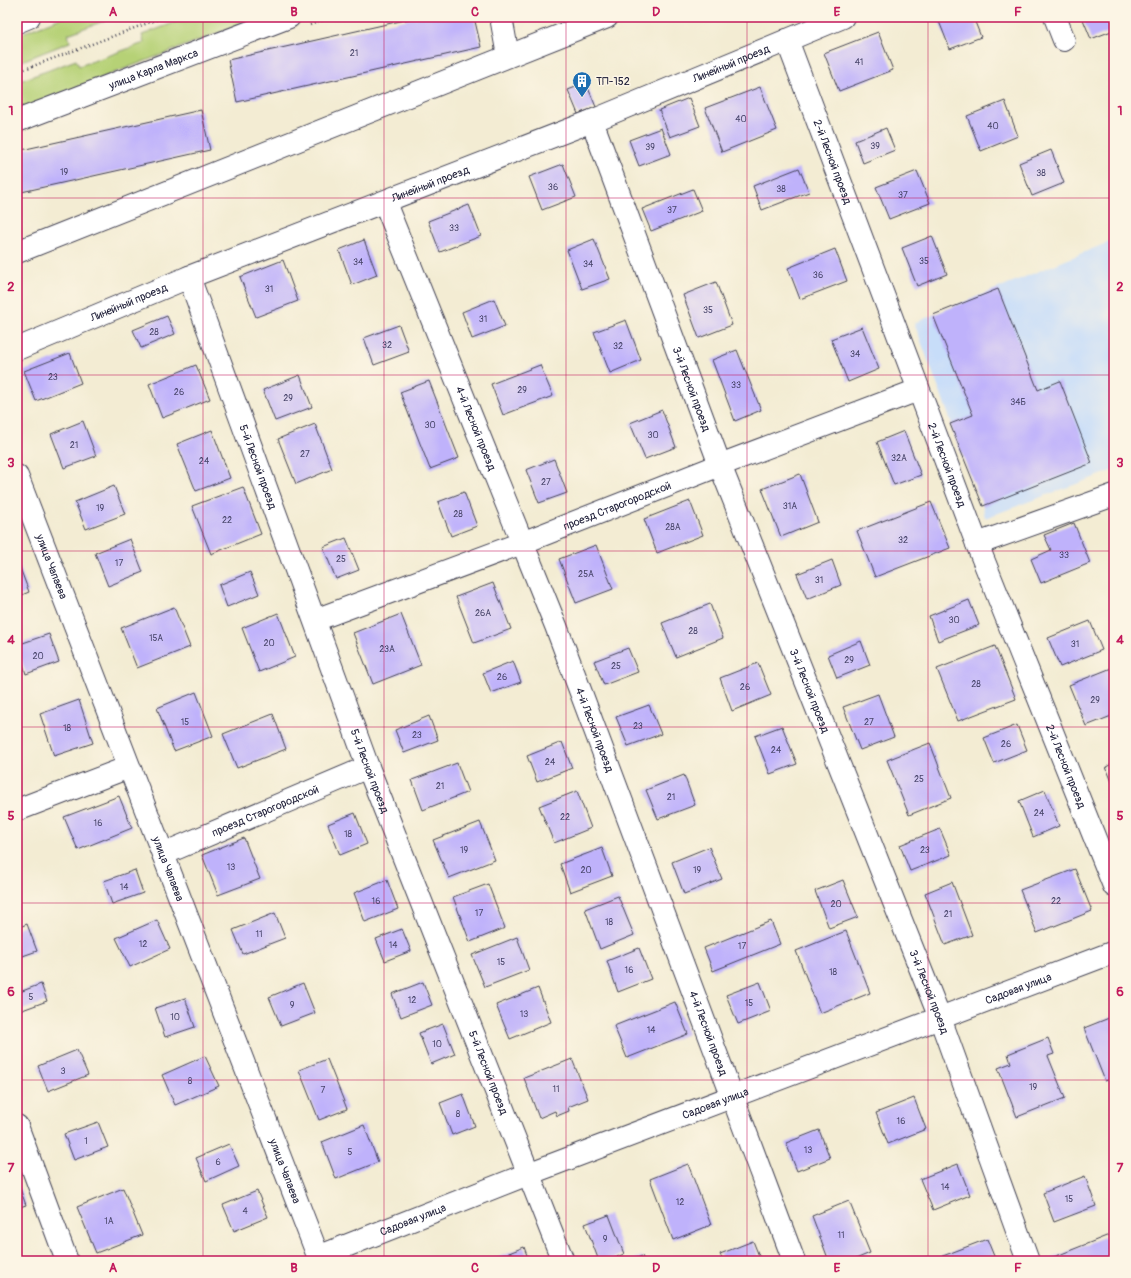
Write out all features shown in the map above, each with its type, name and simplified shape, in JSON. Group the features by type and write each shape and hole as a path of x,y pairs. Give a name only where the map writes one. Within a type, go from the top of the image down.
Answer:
{"street":[{"path":"17,22 29,17"},
{"name":"улица Карла Маркса","path":"17,121 289,17"},
{"path":"501,17 508,56"},
{"path":"17,252 607,17"},
{"name":"Линейный проезд","path":"17,349 189,277 385,203 592,121 787,40 816,22 843,17"},
{"path":"1054,17 1064,40"},
{"name":"2-й Лесной проезд","path":"787,40 977,544 1114,886"},
{"name":"3-й Лесной проезд","path":"592,121 720,465 940,1018 1028,1261"},
{"name":"4-й Лесной проезд","path":"385,203 556,626 794,1261"},
{"name":"5-й Лесной проезд","path":"189,277 368,767 563,1261"},
{"name":"проезд Старогородской","path":"315,620 522,543 720,465 918,390"},
{"name":"улица Чапаева","path":"17,476 319,1259"},
{"path":"977,544 1114,495"},
{"path":"17,810 129,767"},
{"name":"проезд Старогородской","path":"163,854 368,767"},
{"name":"Садовая улица","path":"319,1259 528,1174 1114,952"},
{"path":"17,1126 67,1261"}],"path":[{"path":"17,72 164,17"}],"shaded area":[{"path":"1114,240 1114,470 985,518 983,506 914,323"}],"green space":[{"path":"63,17 115,17 68,34 70,42 17,63 17,35"},
{"path":"189,17 260,17 17,110 17,82 76,60 79,66 144,43 142,35"}],"building":[{"path":"418,17 474,17 481,47 237,102 228,60"},
{"path":"942,17 973,17 981,37 950,49 938,19"},
{"path":"1082,17 1114,17 1114,30 1091,39"},
{"path":"878,32 893,70 839,91 824,53"},
{"name":"ТП-152","path":"586,83 596,107 578,114 568,90"},
{"path":"760,87 777,130 722,152 705,108"},
{"path":"689,98 700,126 670,137 659,110"},
{"path":"1005,101 1018,136 981,151 967,116"},
{"path":"201,110 210,150 17,193 17,151"},
{"path":"661,128 671,154 639,166 629,140"},
{"path":"886,128 895,150 863,163 855,141"},
{"path":"1051,150 1064,183 1032,196 1019,163"},
{"path":"563,164 576,197 542,210 529,177"},
{"path":"799,168 809,192 762,210 753,186"},
{"path":"917,171 930,203 889,219 876,187"},
{"path":"693,189 702,211 651,231 642,209"},
{"path":"469,205 481,236 440,252 428,221"},
{"path":"932,236 947,274 917,286 902,248"},
{"path":"594,239 610,279 582,289 567,250"},
{"path":"364,240 377,275 352,285 339,250"},
{"path":"835,249 847,281 800,299 788,268"},
{"path":"283,260 298,301 256,317 240,277"},
{"path":"716,282 732,325 699,338 683,295"},
{"path":"998,289 1038,390 1060,381 1092,463 983,506 950,424 973,415 933,315"},
{"path":"494,299 505,326 472,339 462,312"},
{"path":"167,316 175,334 141,348 133,330"},
{"path":"626,320 641,360 610,373 594,332"},
{"path":"399,325 409,352 374,365 364,338"},
{"path":"862,327 879,369 848,382 831,339"},
{"path":"737,350 761,410 735,421 712,360"},
{"path":"70,353 81,383 36,401 24,371"},
{"path":"196,365 210,399 162,418 149,384"},
{"path":"540,365 553,396 503,415 491,384"},
{"path":"300,375 312,407 275,421 263,390"},
{"path":"429,381 459,458 430,469 400,392"},
{"path":"662,410 676,447 645,459 630,423"},
{"path":"83,421 96,456 64,468 51,434"},
{"path":"315,424 332,469 296,484 278,439"},
{"path":"212,430 230,478 196,491 177,444"},
{"path":"904,431 921,475 894,485 877,442"},
{"path":"554,459 567,493 539,503 526,470"},
{"path":"800,474 818,522 781,537 762,489"},
{"path":"114,486 125,514 86,529 75,502"},
{"path":"243,487 261,534 211,554 192,506"},
{"path":"464,492 477,526 451,536 438,502"},
{"path":"690,501 703,535 657,553 644,519"},
{"path":"931,502 950,548 875,577 857,531"},
{"path":"1074,523 1090,563 1041,583 1031,559 1051,550 1044,535"},
{"path":"346,538 359,570 336,579 323,547"},
{"path":"130,539 143,572 108,586 95,553"},
{"path":"596,545 613,589 576,603 559,559"},
{"path":"17,560 29,592 17,597"},
{"path":"832,560 841,585 807,599 797,574"},
{"path":"250,572 259,594 227,607 219,585"},
{"path":"493,583 511,629 474,643 456,597"},
{"path":"969,600 979,625 938,641 929,616"},
{"path":"710,604 723,638 676,657 662,623"},
{"path":"174,607 190,647 137,668 121,628"},
{"path":"278,613 295,657 259,672 242,628"},
{"path":"401,614 421,665 373,684 353,633"},
{"path":"1090,621 1102,650 1060,667 1048,638"},
{"path":"49,634 59,662 26,674 17,645"},
{"path":"861,641 870,665 837,678 828,655"},
{"path":"995,646 1016,699 958,721 937,669"},
{"path":"628,648 638,672 604,685 594,661"},
{"path":"513,661 521,682 491,693 483,673"},
{"path":"758,663 771,695 732,711 720,678"},
{"path":"1114,667 1114,715 1086,726 1069,685"},
{"path":"196,692 213,736 174,751 157,708"},
{"path":"878,694 894,737 860,750 843,707"},
{"path":"79,700 93,743 54,756 40,714"},
{"path":"649,705 661,734 628,746 616,717"},
{"path":"273,714 286,749 237,768 223,734"},
{"path":"429,716 438,740 404,753 395,730"},
{"path":"1017,725 1027,750 994,763 984,738"},
{"path":"782,726 797,764 770,774 755,736"},
{"path":"562,742 572,768 537,782 527,756"},
{"path":"930,743 951,798 909,815 887,760"},
{"path":"457,763 468,792 423,810 412,780"},
{"path":"1114,763 1114,787 1106,767"},
{"path":"684,775 695,805 658,819 646,790"},
{"path":"1045,790 1059,826 1033,837 1019,801"},
{"path":"577,791 591,828 554,843 539,806"},
{"path":"119,796 132,828 78,850 64,817"},
{"path":"355,813 367,844 340,855 328,824"},
{"path":"480,822 495,860 449,878 433,840"},
{"path":"940,829 951,855 910,871 900,845"},
{"path":"244,838 260,879 218,895 202,855"},
{"path":"709,847 722,879 684,894 672,862"},
{"path":"602,848 612,876 570,892 560,864"},
{"path":"1075,869 1092,911 1037,933 1020,890"},
{"path":"135,870 143,893 112,904 104,881"},
{"path":"387,880 398,909 365,922 354,893"},
{"path":"843,880 858,917 829,928 815,891"},
{"path":"952,882 972,935 945,945 925,893"},
{"path":"488,884 505,928 470,942 453,897"},
{"path":"618,896 634,935 600,949 585,909"},
{"path":"275,913 285,938 243,954 233,930"},
{"path":"157,920 170,949 130,967 116,938"},
{"path":"771,921 780,944 713,971 704,948"},
{"path":"27,924 37,951 17,958 17,928"},
{"path":"402,929 411,951 385,961 376,939"},
{"path":"846,931 870,993 820,1013 796,951"},
{"path":"517,937 529,970 485,987 472,955"},
{"path":"639,948 651,979 618,992 607,961"},
{"path":"423,982 432,1005 401,1017 392,994"},
{"path":"760,982 771,1011 738,1024 726,995"},
{"path":"303,983 315,1013 281,1026 269,997"},
{"path":"41,984 47,1001 17,1012 17,993"},
{"path":"538,988 551,1022 510,1039 496,1005"},
{"path":"185,998 195,1027 165,1037 155,1008"},
{"path":"675,1002 688,1034 627,1058 614,1026"},
{"path":"1114,1016 1114,1078 1105,1081 1084,1028"},
{"path":"443,1024 455,1054 431,1064 419,1033"},
{"path":"1048,1038 1054,1054 1048,1056 1065,1098 1017,1117 998,1068 1011,1063 1008,1054"},
{"path":"77,1050 88,1075 48,1091 38,1066"},
{"path":"205,1056 219,1086 175,1105 162,1075"},
{"path":"327,1059 347,1109 319,1120 299,1070"},
{"path":"572,1059 588,1099 568,1107 569,1111 557,1116 555,1111 539,1118 524,1078"},
{"path":"463,1094 475,1126 452,1135 440,1103"},
{"path":"914,1098 926,1129 888,1144 876,1113"},
{"path":"98,1122 108,1147 74,1160 64,1134"},
{"path":"364,1125 378,1162 336,1179 322,1142"},
{"path":"819,1130 830,1158 797,1171 786,1143"},
{"path":"229,1144 239,1166 206,1181 196,1158"},
{"path":"688,1164 711,1225 673,1240 650,1179"},
{"path":"958,1164 970,1195 933,1210 920,1179"},
{"path":"1085,1176 1096,1206 1054,1222 1043,1193"},
{"path":"17,1181 26,1205 17,1208"},
{"path":"123,1188 142,1235 96,1253 77,1207"},
{"path":"257,1191 268,1217 234,1231 223,1205"},
{"path":"849,1201 870,1253 851,1261 829,1261 812,1216"},
{"path":"609,1215 624,1254 607,1261 599,1261 585,1224"},
{"path":"1114,1233 1114,1261 1044,1261"},
{"path":"987,1239 996,1261 936,1261 935,1259"},
{"path":"753,1241 761,1261 723,1261 720,1254"},
{"path":"524,1247 529,1261 489,1261"},
{"path":"642,1256 644,1261 630,1261"}],"place":[{"name":"ТП-152","path":"582,98"}]}
